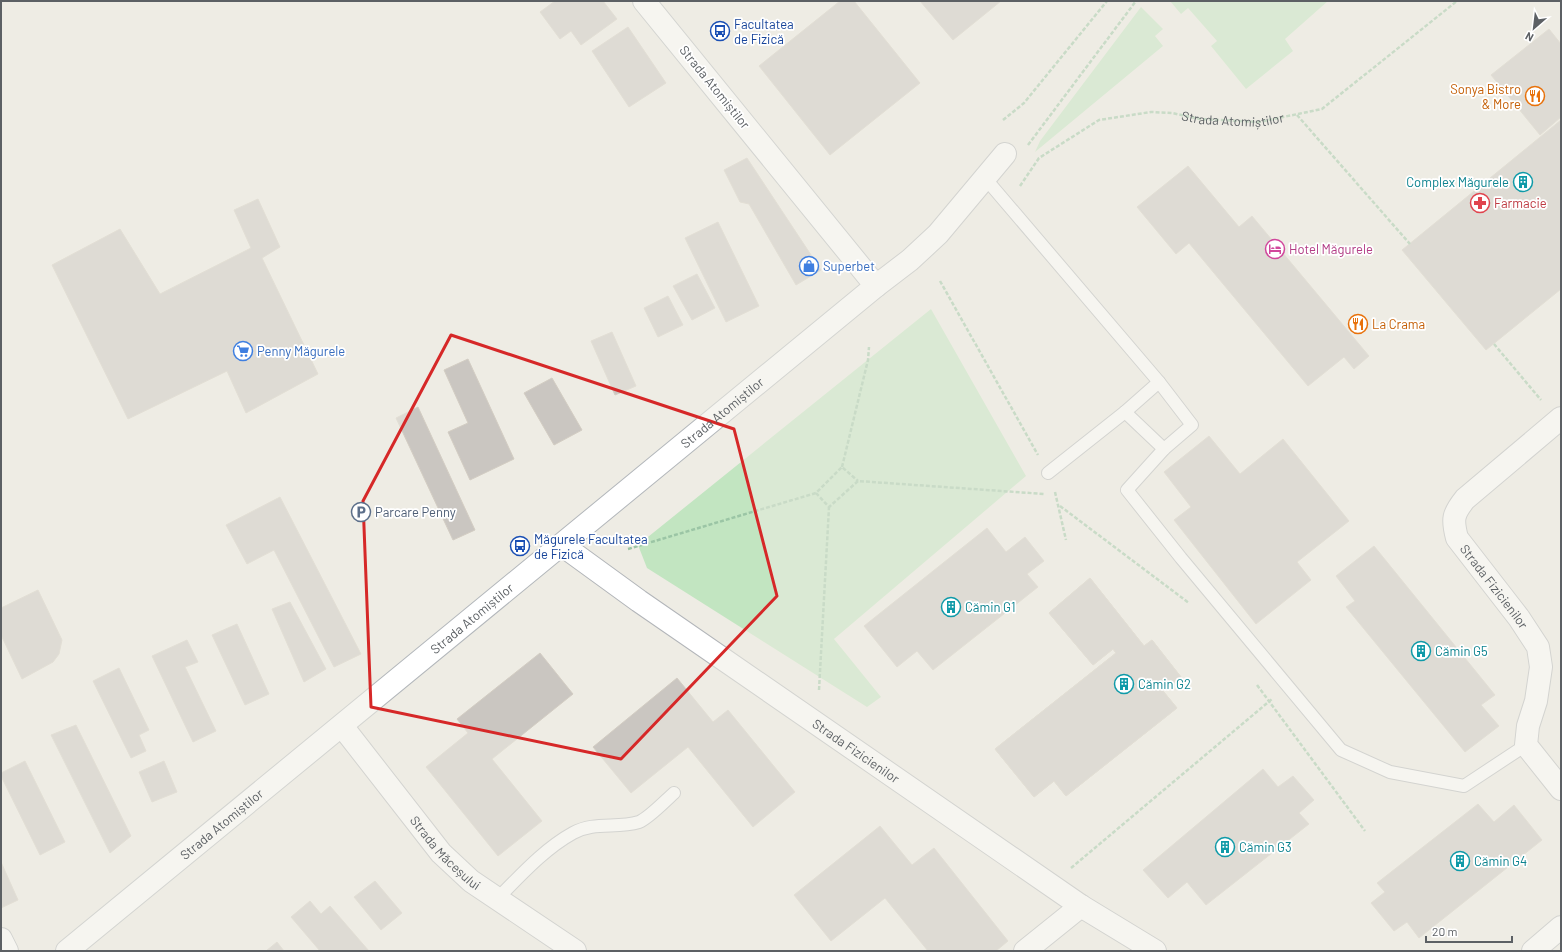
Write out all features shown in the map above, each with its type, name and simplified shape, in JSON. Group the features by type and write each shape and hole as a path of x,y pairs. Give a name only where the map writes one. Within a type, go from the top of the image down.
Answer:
{"street":[{"name":"Strada Atomiștilor","path":"644,1 876,286"},
{"name":"Strada Atomiștilor","path":"67,951 876,286 910,260 938,234 1005,154"},
{"name":"Strada Fizicienilor","path":"1526,745 1528,726 1536,702 1541,667 1538,647 1519,618 1457,538 1453,524 1455,511 1465,499 1559,419"},
{"name":"Strada Fizicienilor","path":"562,545 652,610 1081,906 1155,951"},
{"name":"Strada Măceșului","path":"342,726 441,853 470,881 575,951"},
{"path":"1526,745 1561,789"},
{"path":"1025,951 1081,906"},
{"path":"1533,951 1561,927"},
{"path":"1,939 7,951"}],"lane":[{"path":"985,178 1159,382 1192,425 1164,449 1128,490 1186,564 1341,750 1390,772 1464,786 1526,745"},
{"path":"1048,473 1125,412 1159,382"},
{"path":"1125,412 1164,449"},
{"path":"497,899 550,848 573,833 594,825 614,826 641,821 674,793"}],"path":[{"path":"1003,120 1024,103 1107,1"},
{"name":"Strada Atomiștilor","path":"1007,205 1039,158 1099,120 1151,112 1172,113 1200,119 1259,122 1322,109 1457,1"},
{"path":"1297,115 1410,244"},
{"path":"940,281 1048,473 1059,506 1066,540"},
{"path":"1494,344 1559,419"},
{"path":"628,549 816,493 842,467 868,360 869,347"},
{"path":"842,467 858,481 1056,495"},
{"path":"819,690 829,507 858,481"},
{"path":"816,493 829,507"},
{"path":"1059,506 1195,607"},
{"path":"1256,684 1364,831"},
{"path":"1051,885 1288,686"}],"highlighted area":[{"path":"451,335 734,429 777,596 621,759 371,707 363,501"}],"green space":[{"path":"1170,1 1328,1 1285,39 1293,51 1246,89 1211,46 1217,41 1188,8 1181,14"},
{"path":"1141,7 1163,29 1155,36 1163,46 1035,152 1040,141"},
{"path":"931,309 1026,476 834,639 881,697 867,707 647,568 638,545"}],"building":[{"path":"555,1 603,1 617,19 581,45 571,31 560,39 540,12"},
{"path":"840,1 854,1 920,83 830,155 759,66"},
{"path":"920,1 1001,1 953,40"},
{"path":"628,27 666,83 629,107 592,51"},
{"name":"Sonya Bistro & More","path":"1549,29 1561,44 1561,117 1540,135 1491,75"},
{"name":"Complex Măgurele","path":"1561,120 1561,289 1486,350 1402,250"},
{"path":"747,158 821,270 796,285 749,204 740,202 724,170"},
{"path":"1188,166 1239,227 1252,216 1369,356 1354,369 1344,357 1308,386 1189,243 1176,254 1137,207"},
{"path":"258,199 280,247 262,258 318,374 246,413 227,371 128,419 52,265 120,229 160,294 251,248 234,210"},
{"path":"718,222 759,306 726,322 685,238"},
{"path":"697,274 715,308 692,320 673,286"},
{"path":"668,296 683,325 658,337 644,308"},
{"path":"612,332 636,386 615,395 591,341"},
{"path":"468,359 514,459 470,480 448,432 468,423 444,370"},
{"path":"552,378 582,430 554,445 524,393"},
{"path":"418,407 475,530 453,540 396,418"},
{"path":"1209,436 1240,474 1283,439 1349,521 1297,562 1311,580 1256,624 1174,520 1191,507 1164,472"},
{"path":"280,497 361,654 334,667 274,550 247,564 226,525"},
{"name":"Cămin G1","path":"987,528 1006,552 1025,537 1044,561 1027,574 1038,587 933,670 917,651 897,667 864,626"},
{"name":"Cămin G5","path":"1374,546 1495,695 1481,705 1499,726 1465,752 1346,607 1355,601 1336,576"},
{"name":"Cămin G2","path":"1090,578 1144,646 1152,640 1181,677 1163,691 1177,708 1066,796 1054,781 1034,797 995,749 1116,653 1113,649 1093,665 1049,613"},
{"name":"Cămin G2","path":"1090,578 1144,646 1152,640 1181,677 1163,691 1177,708 1066,796 1054,781 1034,797 995,749 1116,653 1113,649 1093,665 1049,613"},
{"path":"38,590 62,640 59,654 53,662 22,679 1,635 1,608"},
{"path":"290,602 326,669 304,682 272,609"},
{"path":"237,624 269,694 245,705 212,635"},
{"path":"187,640 198,662 185,667 216,731 193,742 152,656"},
{"path":"540,653 573,694 492,759 542,821 498,856 426,767 468,733 457,719"},
{"path":"119,668 149,730 139,735 146,751 131,758 93,681"},
{"path":"677,678 713,722 728,710 795,792 753,827 688,747 631,793 593,747"},
{"path":"76,725 131,836 110,853 51,735"},
{"path":"25,761 65,842 40,855 1,776 1,773"},
{"path":"164,761 177,792 152,802 139,772"},
{"name":"Cămin G3","path":"1263,769 1278,787 1293,776 1314,800 1299,813 1309,824 1206,905 1187,882 1168,898 1143,870"},
{"name":"Cămin G4","path":"1478,804 1494,822 1514,805 1542,840 1419,938 1407,922 1394,931 1371,903 1385,892 1377,883"},
{"path":"880,826 912,865 934,848 1008,941 996,951 928,951 885,898 831,941 794,895"},
{"path":"1,862 18,900 1,908"},
{"path":"375,881 402,913 381,930 354,897"},
{"path":"310,901 321,914 330,906 369,951 320,951 291,917"},
{"path":"277,942 284,951 266,951"}],"place":[{"name":"Facultatea de Fizică","path":"720,31"},
{"name":"Sonya Bistro & More","path":"1535,96"},
{"name":"Complex Măgurele","path":"1523,182"},
{"name":"Farmacie","path":"1480,203"},
{"name":"Hotel Măgurele","path":"1275,249"},
{"name":"Superbet","path":"809,266"},
{"name":"La Crama","path":"1358,324"},
{"name":"Penny Măgurele","path":"243,351"},
{"name":"Parcare Penny","path":"361,512"},
{"name":"Măgurele Facultatea de Fizică","path":"520,546"},
{"name":"Cămin G1","path":"951,607"},
{"name":"Cămin G5","path":"1421,651"},
{"name":"Cămin G2","path":"1124,684"},
{"name":"Cămin G3","path":"1225,847"},
{"name":"Cămin G4","path":"1460,861"}]}
